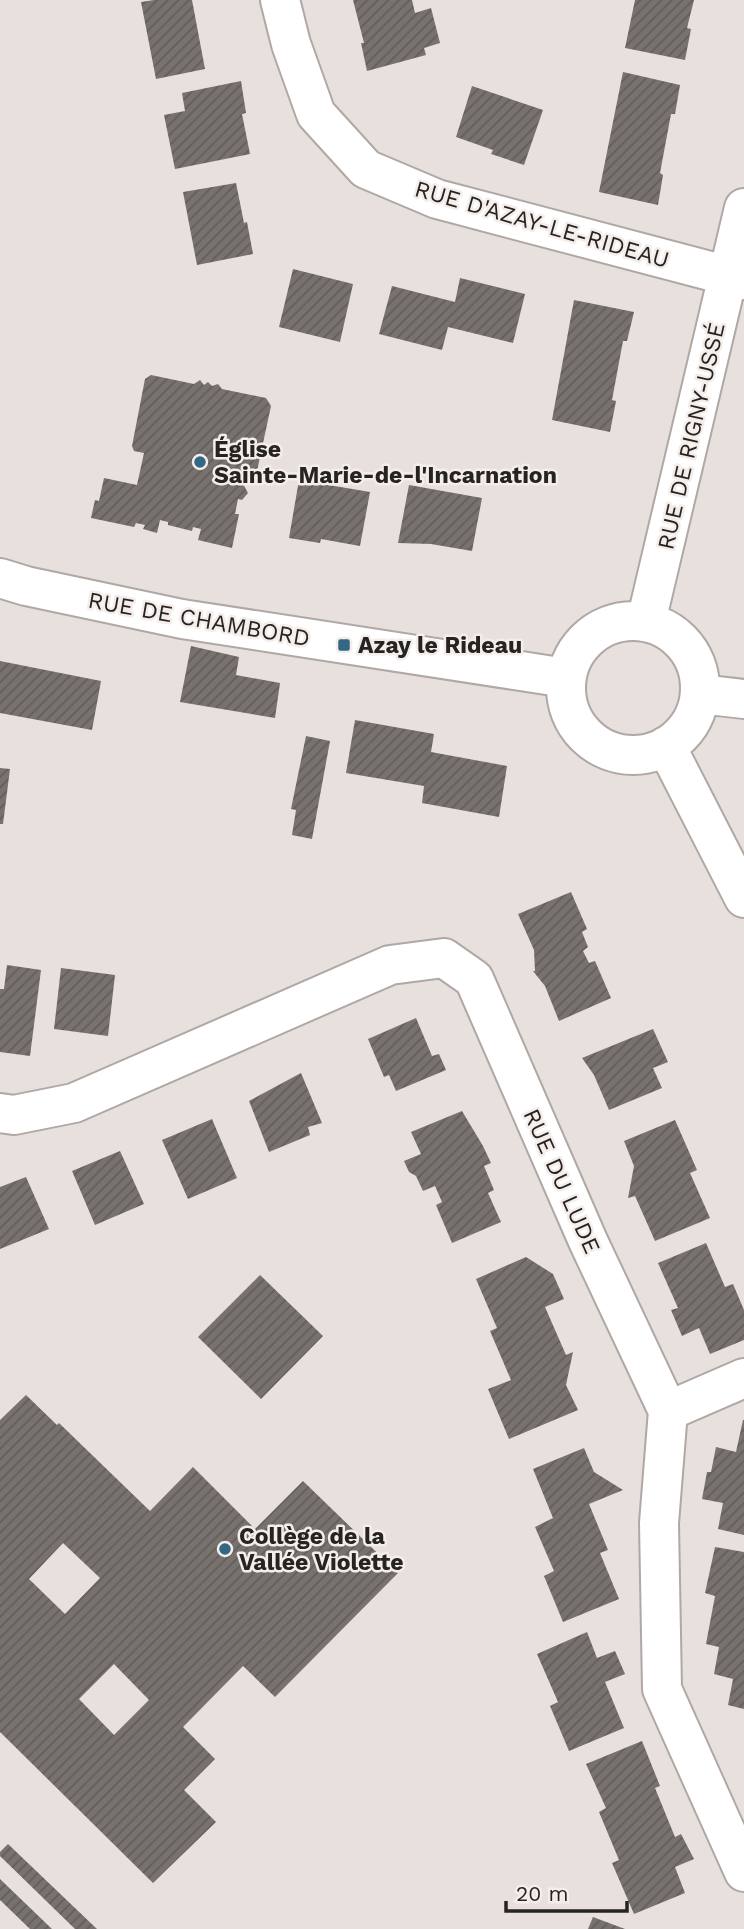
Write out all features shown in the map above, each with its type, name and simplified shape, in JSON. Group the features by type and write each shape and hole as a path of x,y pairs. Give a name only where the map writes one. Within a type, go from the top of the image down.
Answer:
{"street":[{"name":"RUE D'AZAY-LE-RIDEAU","path":"279,0 291,44 316,114 366,169 438,199 736,278"},
{"name":"RUE DE RIGNY-USSÉ","path":"646,622 736,278 744,208"},
{"name":"RUE DE CHAMBORD","path":"0,578 182,619 566,678"},
{"path":"624,621 646,622 669,631 687,648 698,670 700,694 690,724 666,746 649,753 630,755 612,752 594,743 581,730 571,714 566,697 566,678 573,657 586,640 604,628 624,621"},
{"path":"700,694 744,699"},
{"path":"666,746 744,898"},
{"name":"RUE DU LUDE","path":"0,1113 14,1115 74,1103 390,965 444,958 474,979 588,1241 668,1411 659,1523 662,1689 744,1872"},
{"path":"668,1411 744,1378"}],"building":[{"path":"192,0 205,69 156,79 141,2"},
{"path":"353,0 412,0 415,13 431,8 440,43 424,48 426,55 367,71 361,43 364,43"},
{"path":"635,0 694,0 687,28 691,29 685,60 625,48"},
{"path":"623,72 680,85 675,114 671,114 660,173 663,175 658,205 599,192"},
{"path":"241,81 246,113 242,114 250,154 175,169 164,115 185,111 182,93"},
{"path":"472,86 543,110 524,165 491,154 493,150 456,137"},
{"path":"236,183 253,254 197,265 183,192"},
{"path":"293,269 353,284 340,342 279,327"},
{"path":"460,278 525,294 513,343 448,327 442,350 379,334 392,286 455,302"},
{"path":"574,300 634,312 627,341 623,341 612,400 616,401 610,432 552,420"},
{"name":"Église Sainte-Marie-de-l'Incarnation","path":"151,375 194,384 200,380 204,385 208,382 212,386 218,384 222,389 266,398 271,406 257,471 251,475 243,474 242,482 248,493 242,500 238,499 235,514 239,514 232,548 198,540 201,529 193,527 192,531 168,525 168,522 160,520 157,533 143,529 145,525 136,523 134,527 91,518 95,500 99,501 104,478 137,485 144,453 134,451 132,446 145,379"},
{"path":"299,480 370,492 360,546 321,539 320,543 289,538"},
{"path":"409,485 482,498 472,551 431,544 398,543"},
{"path":"191,646 239,657 236,675 280,683 275,718 180,702"},
{"path":"0,661 101,681 92,730 0,713"},
{"path":"355,720 434,734 431,752 507,766 499,817 422,803 424,786 346,773"},
{"path":"306,736 330,741 312,839 292,835 296,810 291,809"},
{"path":"0,768 10,769 3,824 0,824"},
{"path":"571,892 587,929 582,932 588,947 583,951 589,963 595,961 611,998 559,1021 545,986 533,971 534,950 518,914"},
{"path":"7,965 41,970 30,1056 0,1052 0,989 4,989"},
{"path":"61,968 115,975 108,1036 54,1029"},
{"path":"416,1018 432,1056 439,1054 446,1070 396,1091 389,1075 384,1077 368,1039"},
{"path":"653,1029 668,1062 653,1068 662,1088 609,1110 594,1075 582,1058"},
{"path":"301,1073 322,1123 308,1127 310,1135 269,1152 249,1101"},
{"path":"462,1111 491,1163 484,1166 494,1190 488,1193 501,1222 452,1243 436,1205 442,1202 435,1186 423,1191 416,1176 409,1172 404,1161 421,1154 411,1132"},
{"path":"212,1119 237,1178 188,1199 162,1140"},
{"path":"675,1120 697,1170 690,1173 710,1218 655,1241 635,1196 628,1198 634,1166 624,1141"},
{"path":"120,1151 144,1204 95,1225 72,1171"},
{"path":"26,1177 49,1229 0,1249 0,1187"},
{"path":"706,1243 725,1287 733,1284 744,1310 744,1340 710,1354 699,1328 682,1336 671,1310 678,1308 658,1263"},
{"path":"526,1257 553,1274 564,1299 545,1307 566,1355 573,1352 566,1385 578,1410 509,1439 488,1389 511,1380 490,1331 497,1328 476,1279"},
{"path":"260,1275 323,1336 261,1399 198,1337"},
{"path":"26,1395 150,1511 193,1467 255,1529 303,1481 398,1573 275,1697 243,1666 183,1727 215,1759 184,1790 216,1822 153,1883 0,1732 0,1420","holes":["63,1543 100,1578 65,1614 29,1579","114,1664 149,1700 114,1735 79,1699"]},
{"path":"743,1420 744,1535 718,1529 723,1503 702,1499 707,1472 711,1472 716,1447 736,1452"},
{"path":"584,1448 594,1472 623,1490 589,1504 608,1550 600,1553 619,1599 563,1622 544,1576 554,1571 535,1527 553,1518 533,1469"},
{"path":"715,1547 744,1552 744,1709 728,1705 733,1679 714,1674 719,1647 706,1644 715,1596 705,1593"},
{"path":"587,1632 597,1658 615,1651 625,1674 605,1682 624,1728 569,1751 550,1706 558,1702 537,1654"},
{"path":"642,1741 660,1786 655,1788 675,1837 681,1834 694,1859 675,1867 685,1893 634,1914 612,1863 619,1860 599,1812 606,1808 586,1764"},
{"path":"8,1844 97,1929 75,1929 0,1856 0,1852"},
{"path":"0,1879 52,1929 30,1929 0,1900"},
{"path":"593,1917 625,1929 588,1929"}],"place":[{"name":"Église Sainte-Marie-de-l'Incarnation","path":"200,462"},
{"name":"Azay le Rideau","path":"344,645"},
{"name":"Collège de la Vallée Violette","path":"225,1549"}]}
